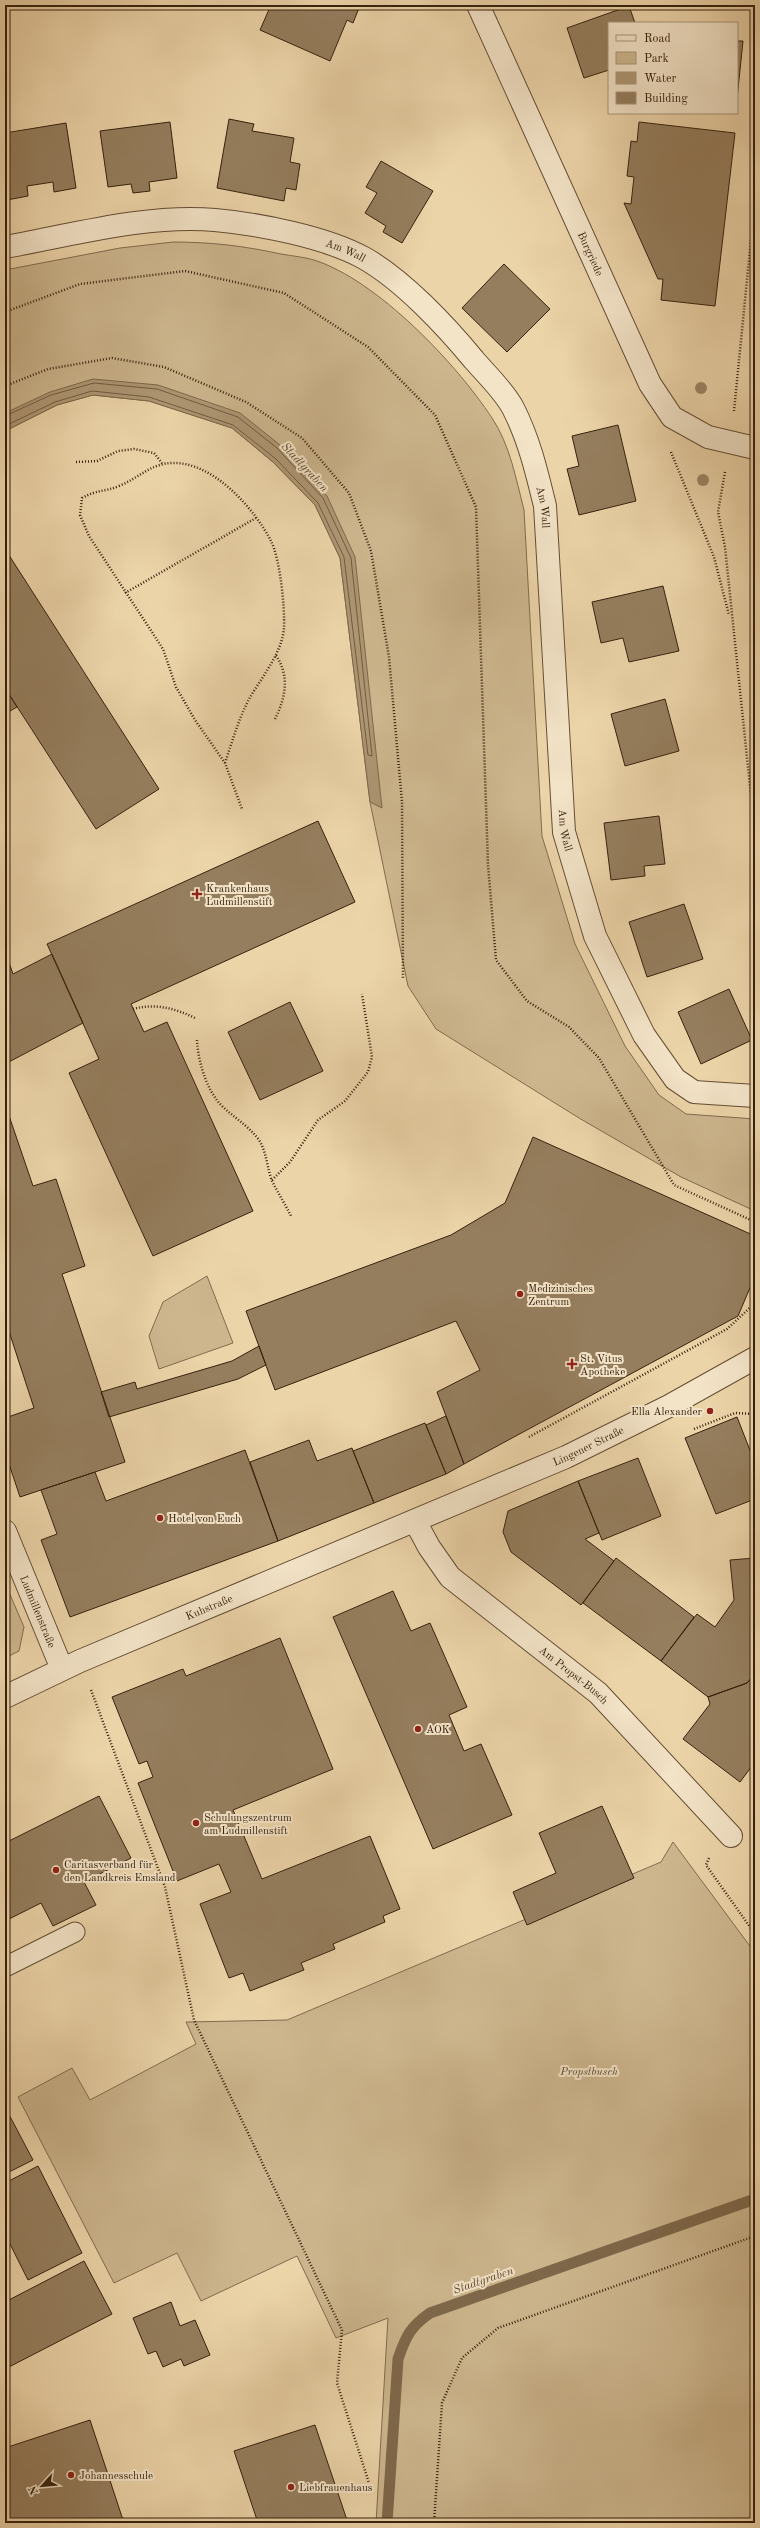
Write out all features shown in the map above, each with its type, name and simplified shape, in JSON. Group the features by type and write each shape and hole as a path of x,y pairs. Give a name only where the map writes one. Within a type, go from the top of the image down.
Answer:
{"street":[{"name":"Burgriede","path":"478,5 650,384 672,416 708,437 732,444 755,448"},
{"name":"Am Wall","path":"5,247 117,226 172,221 215,220 320,239 364,259 419,300 462,346 512,407 534,461 546,506 564,832 596,936 644,1035 675,1079 694,1092 755,1096"},
{"name":"Lingener Straße","path":"415,1521 566,1457 669,1406 755,1358"},
{"name":"Kuhstraße","path":"5,1697 71,1665 415,1521"},
{"name":"Am Propst-Busch","path":"415,1521 429,1547 450,1577 598,1693 726,1830"},
{"name":"Ludmillenstraße","path":"5,1531 71,1665"}],"lane":[{"path":"5,1967 74,1932"}],"path":[{"path":"755,199 732,444 722,483 718,512 725,547 731,624 755,834"},
{"path":"5,312 80,284 185,271 284,293 368,347 435,415 476,507 488,865 496,960 527,1002 569,1028 599,1058 674,1185 755,1222"},
{"path":"5,386 48,368 112,358 164,367 246,402 302,438 349,493 371,551 389,657 402,802 403,978"},
{"path":"670,448 714,557 731,624"},
{"path":"76,462 97,461 118,451 134,449 154,453 163,464"},
{"path":"225,763 236,728 249,700 272,664 284,629 281,582 271,542 256,518 229,488 199,466 174,462 154,465 118,487 94,491 82,498 80,515 89,536 163,649 176,687 225,763 242,809"},
{"path":"125,593 256,518"},
{"path":"275,654 282,664 286,683 283,704 275,719"},
{"path":"272,1180 290,1162 318,1120 345,1101 368,1072 372,1057 362,994"},
{"path":"133,1009 150,1005 180,1011 195,1018"},
{"path":"197,1040 198,1057 207,1080 221,1104 242,1120 260,1141 267,1159 272,1180 291,1216"},
{"path":"727,1330 755,1303"},
{"path":"71,1665 165,1887 194,2020 342,2330 337,2383 369,2483"},
{"path":"726,1830 706,1866 755,1934"},
{"path":"434,2523 442,2403 462,2358 498,2328 755,2236"},
{"path":"753,2523 755,2517"}],"green space":[{"path":"173,242 228,245 254,249 314,260 338,270 363,285 389,304 413,326 458,373 477,396 492,418 508,451 524,510 542,836 575,944 625,1046 659,1095 686,1114 755,1119 755,1211 681,1177 579,1118 436,1029 408,986 370,802 340,558 315,505 273,462 232,428 149,401 93,395 57,405 5,431 5,270 120,248"},
{"path":"207,1276 233,1343 159,1369 149,1336 163,1302"},
{"path":"5,1583 24,1627 19,1651 5,1658"},
{"name":"Propstbusch","path":"673,1842 755,1953 755,2523 376,2523 388,2318 336,2338 297,2256 201,2301 177,2253 114,2283 18,2097 72,2068 90,2100 196,2044 186,2022 287,2020 661,1862"}],"water":[{"path":"93,379 158,385 240,413 280,445 327,496 355,557 382,808 370,802 340,558 315,505 273,462 232,428 149,401 93,395 57,405 5,431 5,413 50,392"}],"building":[{"path":"271,5 352,5 359,8 353,23 347,20 330,61 260,30"},
{"path":"629,6 635,22 608,22 608,70 584,78 567,28"},
{"path":"738,41 743,41 738,89"},
{"path":"229,119 254,124 252,131 294,138 290,162 300,164 296,190 286,188 284,201 217,188"},
{"path":"170,122 177,178 149,182 150,191 133,193 131,184 108,187 100,131"},
{"path":"639,122 735,133 715,306 661,300 663,279 658,279 624,203 631,204 634,177 627,176 631,141 637,142"},
{"path":"66,123 76,188 54,192 53,182 27,186 28,196 7,200 5,133"},
{"path":"381,161 433,191 402,243 383,232 386,226 365,213 377,193 366,187"},
{"path":"504,264 550,309 507,352 462,308"},
{"path":"618,425 636,501 579,515 567,469 579,466 572,436"},
{"path":"5,549 159,789 96,829 5,688"},
{"path":"663,586 679,651 629,662 623,638 601,643 592,602"},
{"path":"5,688 17,707 5,714"},
{"path":"665,699 679,751 625,766 611,714"},
{"path":"659,816 665,864 644,866 645,876 611,880 604,823"},
{"path":"318,821 355,902 131,1004 144,1032 167,1022 253,1211 153,1256 69,1073 99,1059 47,944"},
{"path":"684,904 703,959 647,977 629,922"},
{"path":"5,951 13,974 52,954 83,1023 5,1064"},
{"path":"729,989 752,1040 701,1064 678,1012"},
{"path":"290,1002 323,1071 260,1100 228,1032"},
{"path":"5,1104 33,1186 56,1179 85,1266 62,1274 125,1462 20,1497 5,1452 5,1418 34,1408 5,1319"},
{"name":"Medizinisches Zentrum","path":"533,1137 755,1236 755,1276 738,1316 464,1464 437,1392 480,1370 456,1321 275,1390 246,1311 451,1235 505,1203"},
{"path":"259,1346 266,1365 238,1379 109,1417 101,1392 135,1382 137,1389 232,1361"},
{"path":"446,1416 464,1464 446,1474 426,1425"},
{"path":"737,1417 755,1463 755,1499 716,1514 685,1438"},
{"path":"425,1423 446,1474 374,1503 353,1451"},
{"path":"309,1440 317,1461 352,1448 374,1503 278,1541 250,1462"},
{"name":"Hotel von Euch","path":"245,1450 278,1541 70,1617 41,1540 57,1534 41,1490 95,1472 106,1501"},
{"path":"638,1458 661,1516 602,1540 578,1481"},
{"path":"578,1481 599,1533 585,1539 614,1561 581,1605 511,1552 503,1532 508,1511"},
{"path":"616,1558 694,1617 661,1661 583,1603"},
{"path":"755,1558 755,1674 747,1683 708,1697 661,1661 697,1614 715,1627 734,1600 730,1560"},
{"name":"AOK","path":"393,1591 411,1631 430,1623 467,1707 449,1715 464,1751 481,1744 512,1815 433,1849 333,1617"},
{"name":"Schulungszentrum am Ludmillenstift","path":"280,1638 333,1769 233,1810 262,1879 370,1836 400,1909 383,1916 385,1922 333,1944 335,1949 301,1963 304,1970 250,1991 243,1973 229,1978 200,1904 231,1892 219,1864 177,1881 138,1783 153,1777 147,1761 139,1764 112,1697 183,1669 186,1676"},
{"path":"755,1674 755,1762 740,1782 683,1739 710,1704 708,1697 747,1683"},
{"name":"Caritasverband für den Landkreis Emsland","path":"99,1796 131,1858 84,1882 96,1905 53,1926 41,1903 5,1921 5,1843"},
{"path":"602,1806 634,1878 527,1925 513,1892 556,1873 539,1833"},
{"path":"5,2107 33,2160 5,2174"},
{"path":"38,2166 82,2253 28,2280 5,2234 5,2183"},
{"path":"84,2261 112,2314 5,2369 5,2302"},
{"path":"171,2302 180,2326 195,2320 210,2355 184,2366 181,2359 163,2367 156,2351 148,2354 133,2318"},
{"path":"90,2420 124,2523 5,2523 5,2448"},
{"name":"Liebfrauenhaus","path":"315,2425 348,2523 258,2523 234,2451"}],"waterway":[{"name":"Stadtgraben","path":"387,2523 398,2359 406,2338 418,2323 430,2313 755,2199"}],"place":[{"name":"Krankenhaus Ludmillenstift","path":"197,894"},
{"name":"Medizinisches Zentrum","path":"520,1294"},
{"name":"St. Vitus Apotheke","path":"572,1364"},
{"name":"Ella Alexander","path":"710,1411"},
{"name":"Hotel von Euch","path":"160,1518"},
{"name":"AOK","path":"418,1729"},
{"name":"Schulungszentrum am Ludmillenstift","path":"196,1823"},
{"name":"Caritasverband für den Landkreis Emsland","path":"56,1870"},
{"name":"Johannesschule","path":"71,2475"},
{"name":"Liebfrauenhaus","path":"291,2487"}]}
